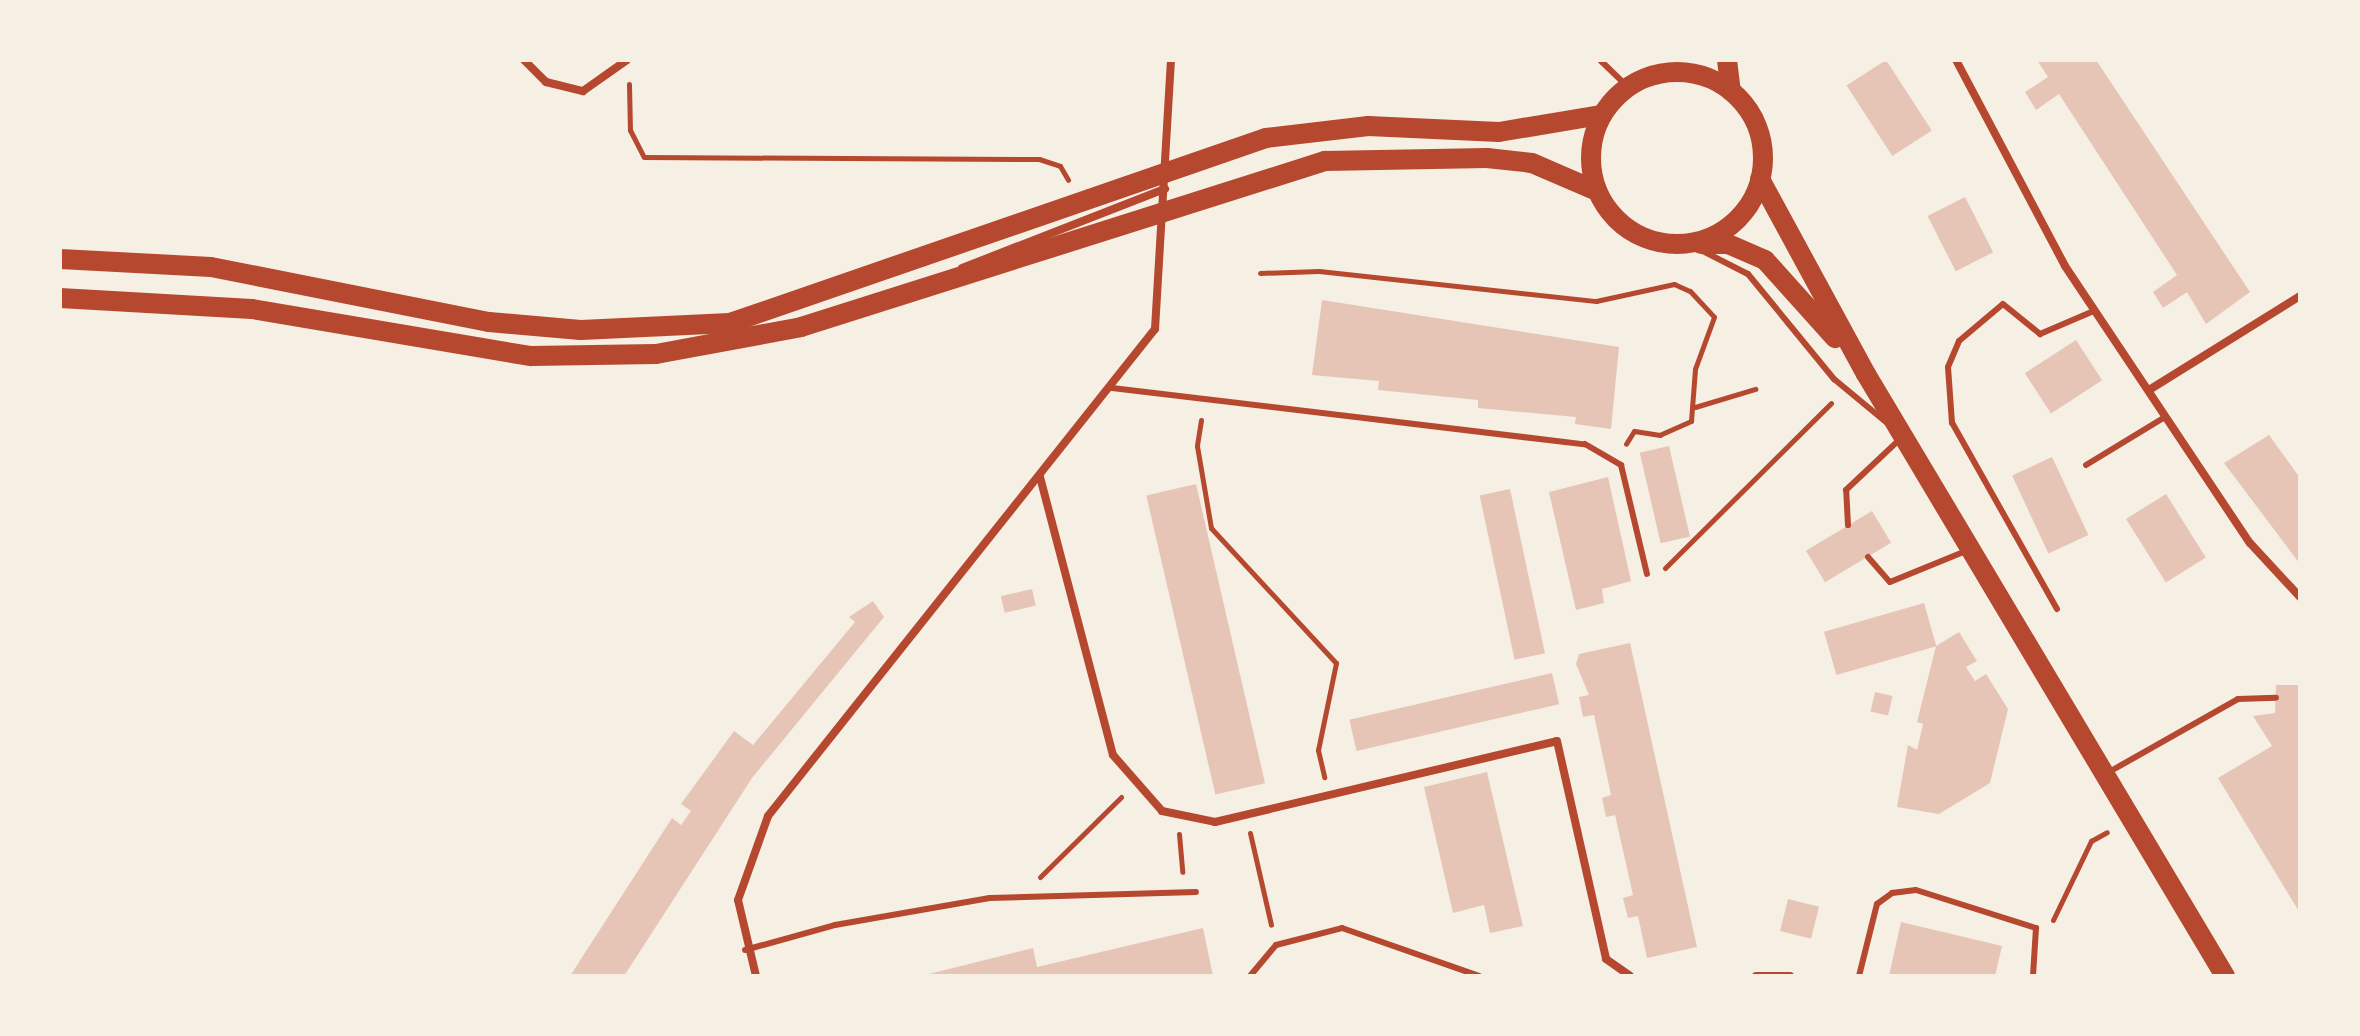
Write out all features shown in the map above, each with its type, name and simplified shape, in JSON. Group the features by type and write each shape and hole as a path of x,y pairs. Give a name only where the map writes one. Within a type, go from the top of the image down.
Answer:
{"main road":[{"path":"1727,60 1731,91"},
{"path":"1597,191 1591,166 1601,115 1628,87 1667,66 1700,74 1731,91 1759,131 1760,179 1866,374 2225,976"},
{"path":"60,298 223,305 498,352 589,357 735,345 934,285 1166,188 1318,130 1499,132 1601,115"},
{"path":"60,259 211,267 489,322 656,329 730,323 1166,188 1312,163 1413,154 1532,163 1597,191 1634,233 1689,244 1728,244 1765,260 1866,374"},
{"path":"1689,244 1727,229 1760,179"}],"street":[{"path":"524,60 546,82 583,91 627,60"},
{"path":"756,976 745,950 738,900 768,816 1112,388 1155,329 1166,188 1171,60"},
{"path":"1956,60 2012,175 2094,311 2250,543 2300,597"},
{"path":"2149,390 2300,296"},
{"path":"1040,477 1113,755 1162,811 1215,822 1557,741 1606,959 1630,976"},
{"path":"1756,976 1790,976"}],"lane":[{"path":"1600,60 1628,87"},
{"path":"1689,244 1748,274 1847,389 1903,436 1846,490 1848,525"},
{"path":"2057,609 1952,423 1948,367 1959,341 2003,304 2040,334 2094,311"},
{"path":"1112,388 1585,444 1615,462 1647,574"},
{"path":"2086,465 2165,417"},
{"path":"1868,557 1890,582 1969,550"},
{"path":"2105,774 2238,699 2276,698"},
{"path":"1859,976 1877,904 1892,893 1916,890 2023,919 2036,928 2039,948 2033,976"},
{"path":"745,950 835,925 1018,898 1196,892"},
{"path":"1250,976 1276,945 1342,928 1479,976"}],"path":[{"path":"629,75 630,130 644,157 1039,159 1060,166 1071,186"},
{"path":"1260,273 1319,271 1596,301 1674,284 1714,317 1695,369 1695,407 1680,429 1634,431 1615,462"},
{"path":"1695,407 1755,389"},
{"path":"1647,574 1661,572 1847,389"},
{"path":"1204,399 1197,446 1211,528 1336,663 1318,750 1328,795"},
{"path":"1018,898 1136,782"},
{"path":"1178,814 1183,893"},
{"path":"2039,948 2091,841 2133,819"},
{"path":"1255,853 1268,909"}],"building":[{"path":"1886,60 1932,130 1892,156 1847,86"},
{"path":"2037,60 2096,60 2250,292 2206,324 2187,292 2163,308 2153,292 2177,275 2059,94 2036,110 2025,92 2048,77"},
{"path":"1965,197 1993,252 1956,271 1928,216"},
{"path":"1322,300 1619,347 1611,429 1575,424 1576,417 1478,408 1478,400 1378,390 1379,381 1312,375"},
{"path":"2076,340 2102,380 2051,413 2025,373"},
{"path":"2269,435 2300,478 2300,564 2224,463"},
{"path":"1669,446 1690,537 1661,543 1640,453"},
{"path":"2052,457 2088,535 2048,554 2012,476"},
{"path":"1608,477 1631,581 1602,589 1604,603 1576,610 1549,492"},
{"path":"1196,484 1265,783 1215,795 1146,495"},
{"path":"1510,489 1545,653 1515,660 1480,495"},
{"path":"2166,494 2206,558 2166,583 2126,519"},
{"path":"1872,511 1891,543 1825,582 1806,551"},
{"path":"1032,589 1036,606 1005,613 1001,596"},
{"path":"873,601 884,617 752,778 624,976 570,976 672,818 681,825 691,811 681,804 734,731 753,745 855,622 849,617"},
{"path":"1924,603 1936,646 1836,675 1824,632"},
{"path":"1959,632 1977,661 1966,667 1975,681 1986,674 2008,709 1990,783 1939,814 1897,807 1908,745 1917,750 1923,724 1917,722 1936,646"},
{"path":"1630,643 1697,947 1647,958 1638,916 1628,918 1623,898 1633,895 1615,815 1606,817 1602,798 1611,795 1594,715 1583,717 1579,697 1589,695 1576,664 1579,654"},
{"path":"1552,673 1559,704 1357,751 1349,720"},
{"path":"2276,685 2300,685 2300,913 2218,778 2272,746 2253,716 2275,713"},
{"path":"1875,692 1893,696 1888,716 1871,711"},
{"path":"1487,772 1523,926 1490,933 1484,905 1453,913 1424,787"},
{"path":"1788,899 1819,907 1811,939 1780,931"},
{"path":"1901,922 2002,946 1995,976 1889,976"},
{"path":"1203,928 1213,976 921,976 1033,948 1037,967"}]}
